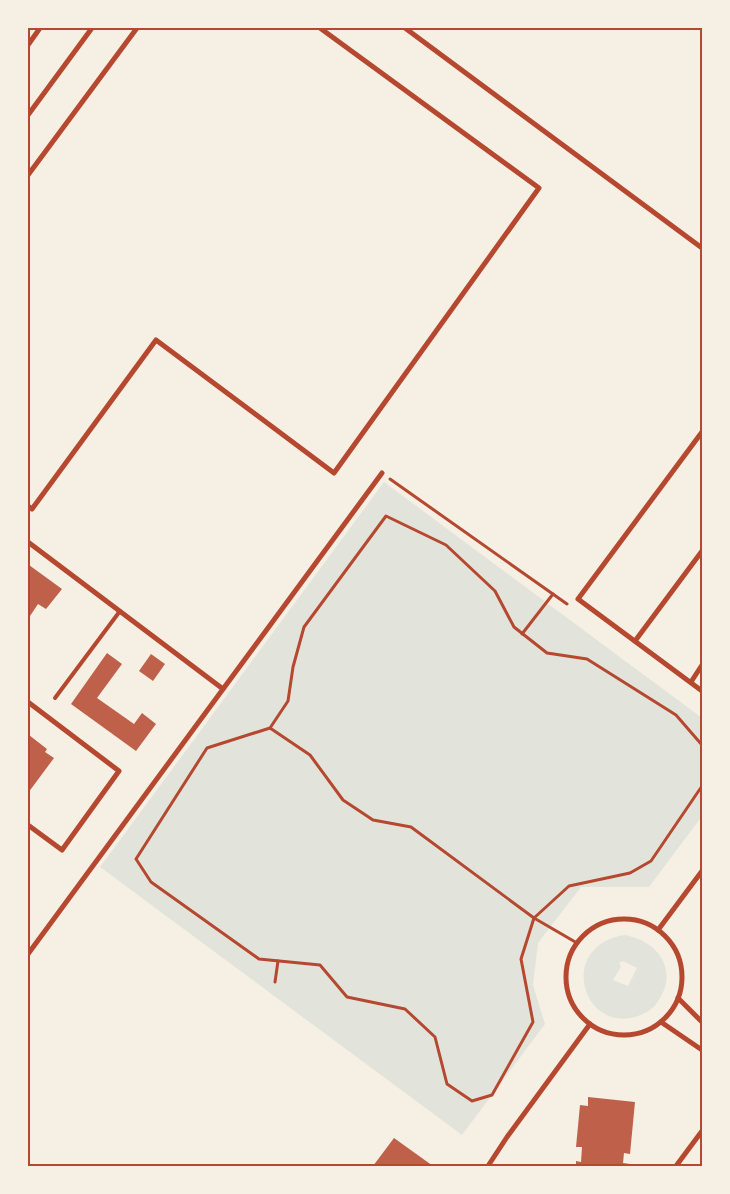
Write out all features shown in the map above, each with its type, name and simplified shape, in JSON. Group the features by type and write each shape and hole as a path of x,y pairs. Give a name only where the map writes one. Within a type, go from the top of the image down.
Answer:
{"street":[{"path":"28,45 40,28"},
{"path":"28,115 92,28"},
{"path":"28,175 138,28"},
{"path":"28,506 32,509 156,340 334,473 538,188 320,28"},
{"path":"405,28 702,248"},
{"path":"702,432 578,599 702,691"},
{"path":"28,954 382,473"},
{"path":"28,542 223,689"},
{"path":"636,641 702,551"},
{"path":"691,682 702,666"},
{"path":"28,702 119,771 62,850 28,825"},
{"path":"658,930 702,871"},
{"path":"630,919 645,923 658,930 669,940 677,954 681,968 682,983 678,998 671,1011 661,1022 648,1030 633,1034 603,1031 590,1024 579,1013 571,1000 567,986 566,971 570,956 577,942 588,931 601,924 615,920 630,919"},
{"path":"678,998 702,1022"},
{"path":"661,1022 702,1050"},
{"path":"488,1166 590,1024"},
{"path":"676,1166 702,1131"}],"lane":[{"path":"55,698 120,611"}],"path":[{"path":"382,473 569,605"},
{"path":"702,745 676,714 587,659 547,653 514,628 495,591 446,545 386,516 304,627 293,667 288,701 270,728 207,748 136,859 151,882 260,959 320,965 347,997 405,1009 435,1037 447,1084 472,1101 492,1095 533,1022 521,959 534,918 569,886 630,873 651,861 702,786"},
{"path":"522,634 553,594"},
{"path":"270,728 310,755 343,800 373,820 410,827 534,918 577,942"},
{"path":"275,982 278,961"}],"shaded area":[{"path":"384,482 702,718 702,816 649,887 581,887 538,943 533,985 545,1024 462,1135 100,867"},
{"path":"624,935 636,938 655,950 665,967 667,977 665,989 653,1008 638,1016 619,1018 603,1013 591,1002 585,987 584,971 590,955 603,943","holes":["623,961 637,968 628,986 613,980 621,967 619,963"]}],"building":[{"path":"29,565 62,589 46,609 38,604 28,619"},
{"path":"107,653 122,664 97,698 134,724 142,713 156,724 136,751 71,704"},
{"path":"151,654 165,664 153,681 139,671"},
{"path":"29,735 47,749 45,752 54,758 28,793"},
{"path":"588,1097 635,1102 630,1154 624,1153 623,1163 630,1164 629,1166 576,1166 576,1161 581,1162 582,1147 576,1147 580,1105 588,1106"},
{"path":"394,1138 433,1166 373,1166"}]}
